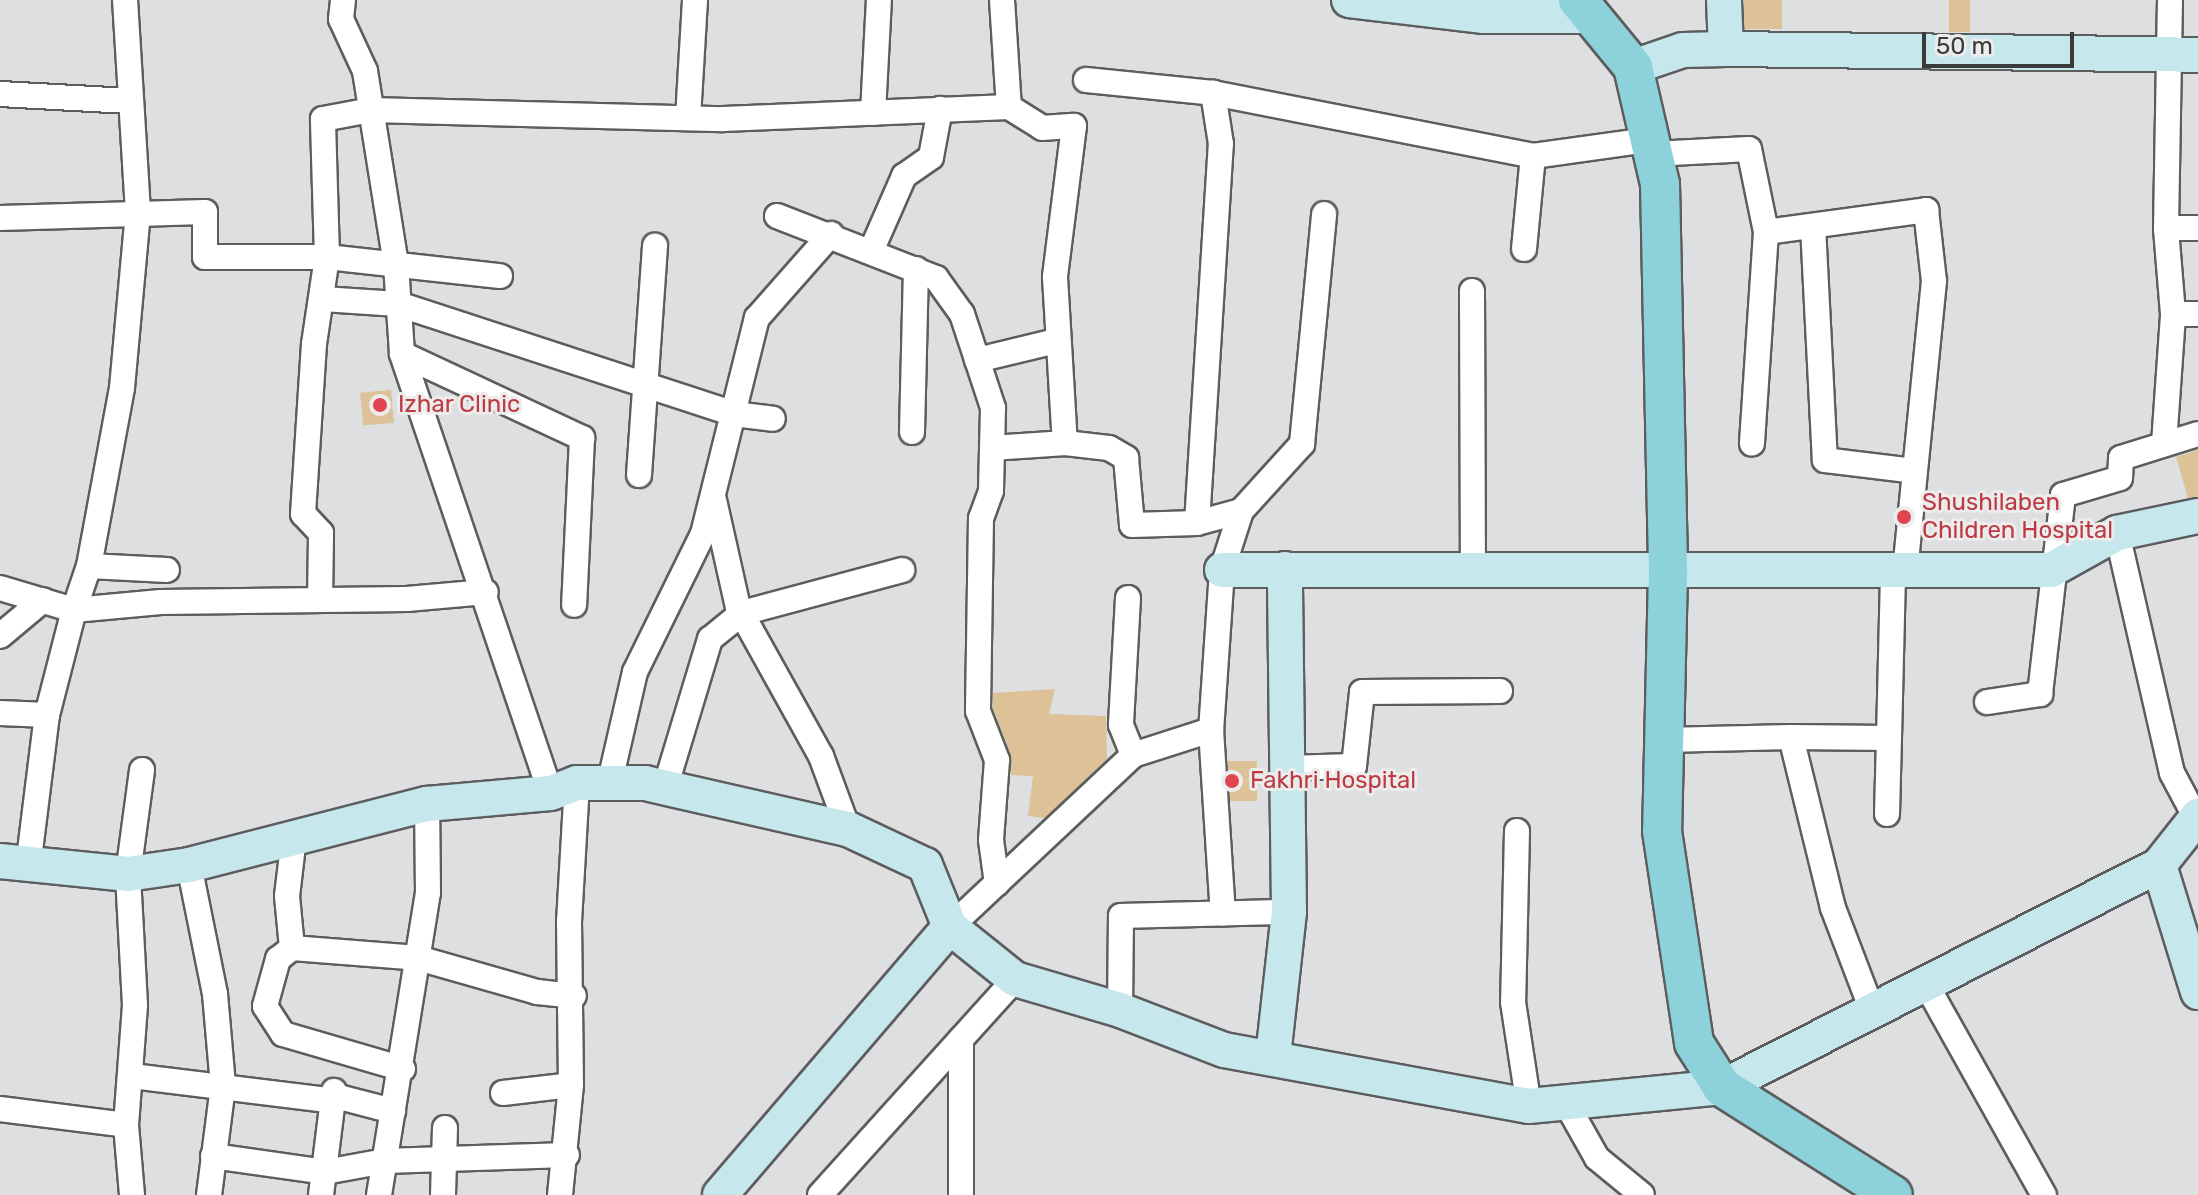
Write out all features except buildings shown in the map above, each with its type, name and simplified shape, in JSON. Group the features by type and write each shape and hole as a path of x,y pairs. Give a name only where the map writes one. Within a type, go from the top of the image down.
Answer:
{"main road":[{"path":"1583,8 1633,67 1660,184 1668,572 1662,831 1694,1043 1722,1087 1893,1195"}],"street":[{"path":"125,0 138,212 122,388 89,566 74,610 47,715 14,864 128,874 189,865 427,804 579,785 665,788 848,829 925,865 950,927 1015,979 1120,1010 1224,1050 1529,1106 1722,1087 1927,986 2159,865 2197,817 2172,773 2117,533"},
{"path":"343,0 341,19 365,71 396,265 402,354 486,592 579,785"},
{"path":"688,118 695,0"},
{"path":"873,113 879,0"},
{"path":"1002,0 1009,107"},
{"path":"1349,0 1484,16 1583,8"},
{"path":"1724,0 1726,49"},
{"path":"2164,444 2173,314 2166,228 2183,54 2170,0"},
{"path":"1633,67 1683,50 2183,54"},
{"path":"1086,80 1213,93 1533,156 1651,147 1749,149 1766,232 1752,444"},
{"path":"1197,523 1221,144 1213,93"},
{"path":"0,94 131,101"},
{"path":"320,600 321,533 303,514 314,344 327,257 323,119 371,110 688,118 1009,107 1042,128 1074,126 1055,277 1056,341 1065,443"},
{"path":"872,249 904,176 931,157 940,109"},
{"path":"1524,249 1533,156"},
{"path":"1766,232 1926,210 1934,281 1914,471 1899,569 1887,814"},
{"path":"0,218 205,212 205,257 327,257 500,276"},
{"path":"1223,914 1211,730 1222,570 1241,511 1302,444 1324,214"},
{"path":"777,216 872,249 936,278 962,314 993,408 991,491 981,518 978,711 997,760 991,840 997,884"},
{"path":"1813,226 1825,460 1914,471"},
{"path":"2166,228 2198,228"},
{"path":"560,1195 567,1155 571,1085 574,996 569,922 579,785 703,534 757,318 831,234"},
{"path":"639,475 648,386 655,246"},
{"path":"912,432 916,269"},
{"path":"1472,291 1473,566"},
{"path":"323,299 398,304 734,414 773,419"},
{"path":"2173,314 2198,314"},
{"path":"977,360 1056,341"},
{"path":"402,354 582,438 574,605"},
{"path":"1987,702 2040,694 2051,570 2063,495 2120,478 2121,458 2198,434"},
{"path":"992,448 1065,443 1109,448 1126,458 1132,525 1197,523 1241,511"},
{"path":"713,495 742,613 821,756 848,829"},
{"path":"1222,570 1473,566 1668,572 1785,566 2051,570 2117,533 2198,516"},
{"path":"89,566 167,570"},
{"path":"1273,1057 1289,912 1285,569"},
{"path":"665,788 710,639 742,613 902,570"},
{"path":"0,588 74,610 161,602 320,600 486,592"},
{"path":"1128,598 1121,725 1133,755"},
{"path":"0,636 43,600"},
{"path":"1286,768 1354,766 1362,692 1500,691"},
{"path":"0,713 47,715"},
{"path":"720,1195 950,927 1133,755 1211,730"},
{"path":"1791,737 1833,908 1873,1013"},
{"path":"1664,740 1889,738"},
{"path":"132,1195 126,1125 135,1005 128,874 142,770"},
{"path":"379,1195 403,1069 428,893 427,804"},
{"path":"1517,831 1513,1002 1529,1106"},
{"path":"292,948 287,896 294,837"},
{"path":"189,865 215,994 223,1086 209,1195"},
{"path":"2159,865 2198,992"},
{"path":"1120,1010 1121,916 1289,912"},
{"path":"403,1069 283,1034 265,1006 278,959 292,948 418,958 537,992 574,996"},
{"path":"820,1195 838,1185 1015,979"},
{"path":"1927,986 2044,1195"},
{"path":"961,1039 961,1195"},
{"path":"132,1076 334,1096 393,1111"},
{"path":"503,1093 571,1085"},
{"path":"323,1183 334,1096"},
{"path":"1566,1103 1597,1158 1642,1195"},
{"path":"0,1109 126,1125"},
{"path":"443,1195 445,1128"},
{"path":"213,1156 323,1183 385,1161 567,1155"}],"place":[{"name":"Izhar Clinic","path":"380,405"},
{"name":"Shushilaben Children Hospital","path":"1904,517"},
{"name":"Fakhri Hospital","path":"1232,781"}]}
